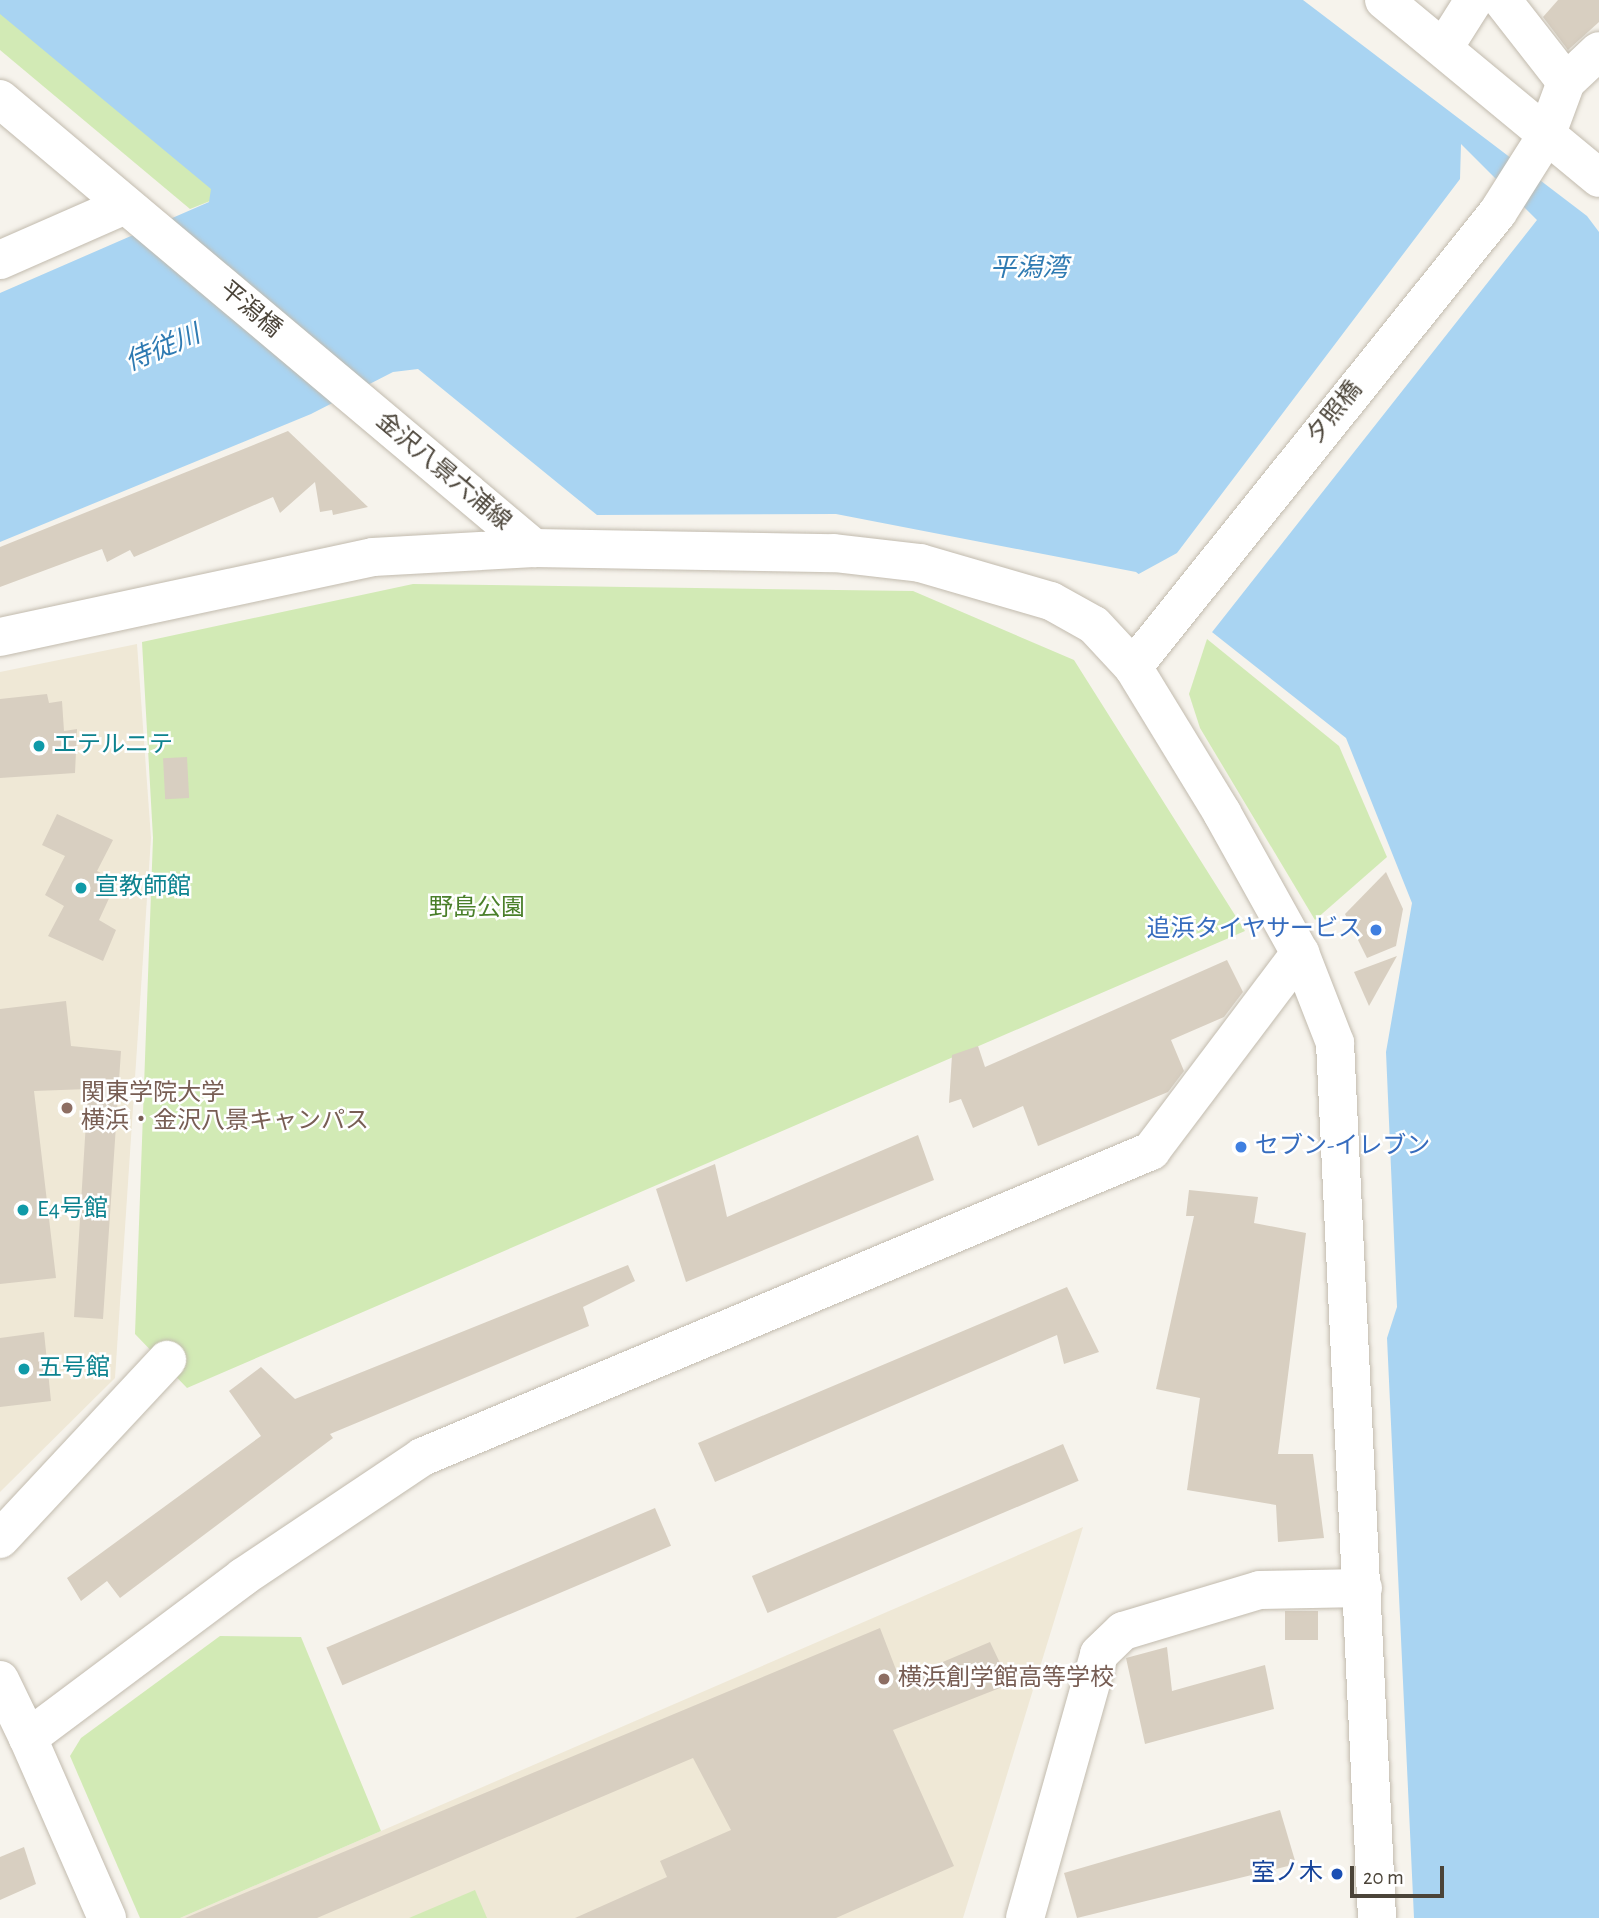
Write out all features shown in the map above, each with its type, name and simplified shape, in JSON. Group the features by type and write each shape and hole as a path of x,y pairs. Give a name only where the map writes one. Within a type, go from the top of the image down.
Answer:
{"street":[{"path":"1384,0 1445,46 1546,136 1599,178"},
{"path":"1445,46 1474,0"},
{"path":"1502,0 1566,82 1599,51"},
{"name":"夕照橋","path":"1133,667 1498,212 1546,136 1566,82"},
{"path":"0,99 136,215"},
{"path":"0,260 136,215"},
{"name":"平潟橋","path":"136,215 352,395"},
{"name":"金沢八景六浦線","path":"352,395 534,548"},
{"path":"0,637 373,556 534,548 834,553 919,563 1051,601 1094,625 1133,667 1300,953 1335,1043 1377,1918"},
{"path":"28,1738 243,1577 422,1457 1151,1151 1300,953"},
{"path":"0,1539 167,1360"},
{"path":"1025,1918 1099,1654 1124,1632 1260,1590 1363,1588"},
{"path":"0,1680 107,1918"}],"shaded area":[{"name":"関東学院大学 横浜・金沢八景キャンパス","path":"137,644 151,838 115,1378 0,1492 0,672"},
{"name":"横浜創学館高等学校","path":"1083,1527 963,1918 180,1918 381,1831"}],"green space":[{"path":"0,1 217,182 215,199 190,209 0,50"},
{"name":"野島公園","path":"413,584 913,591 1074,660 1245,931 187,1388 135,1334 153,838 142,642"},
{"path":"1207,639 1339,746 1387,857 1315,920 1200,728 1189,694"},
{"path":"220,1636 301,1637 381,1831 180,1918 140,1918 70,1756 81,1738"},
{"path":"475,1890 487,1918 409,1918"}],"water":[{"path":"0,0 1303,0 1587,216 1599,232 1599,1918 1414,1918 1387,1338 1397,1307 1386,1052 1412,903 1346,738 1136,572 836,514 597,515 418,369 393,372 311,414 0,542 0,293 209,202 211,189 0,14"}],"pier":[{"path":"1461,144 1537,220 1209,636 1135,576 1177,553 1460,179"}],"building":[{"path":"1558,0 1599,0 1599,22 1568,50 1543,17"},
{"path":"288,431 368,507 333,515 332,510 320,512 315,482 280,513 273,497 134,557 130,550 107,562 102,549 0,587 0,547"},
{"name":"エテルニテ","path":"47,694 49,703 62,701 64,731 77,729 75,773 0,778 0,699"},
{"path":"187,757 189,798 165,799 163,758"},
{"name":"宣教師館","path":"57,814 113,840 97,871 117,881 99,920 116,930 103,961 48,936 64,906 45,895 65,856 42,845"},
{"name":"追浜タイヤサービス","path":"1386,872 1403,909 1396,946 1367,958 1345,914"},
{"path":"1397,956 1369,1006 1354,972"},
{"path":"1227,960 1243,992 1224,1017 1171,1040 1184,1071 1168,1092 1038,1146 1023,1106 973,1128 961,1099 949,1103 952,1055 978,1046 985,1067"},
{"path":"66,1001 71,1046 121,1051 103,1319 74,1317 88,1089 34,1091 56,1278 0,1284 0,1009"},
{"path":"918,1135 934,1180 686,1282 656,1189 715,1164 727,1217"},
{"path":"1189,1190 1258,1197 1254,1223 1306,1233 1278,1454 1313,1454 1324,1538 1278,1542 1276,1505 1187,1490 1200,1398 1156,1389 1194,1216 1186,1216"},
{"path":"628,1265 635,1281 583,1307 589,1326 330,1434 333,1438 120,1598 107,1581 81,1601 67,1578 261,1436 229,1391 261,1367 295,1399"},
{"path":"1067,1287 1099,1352 1064,1364 1057,1335 715,1482 698,1443"},
{"name":"五号館","path":"44,1332 51,1401 0,1407 0,1338"},
{"path":"1063,1444 1079,1481 767,1613 752,1576"},
{"path":"655,1508 671,1546 342,1685 326,1647"},
{"path":"1285,1611 1318,1611 1318,1640 1285,1640"},
{"path":"880,1628 900,1680 990,1642 1010,1684 893,1730 954,1866 836,1918 575,1918 667,1877 660,1861 731,1830 693,1758 317,1918 185,1918"},
{"path":"1167,1647 1172,1691 1265,1665 1274,1709 1145,1744 1126,1658"},
{"path":"1280,1810 1296,1864 1077,1918 1064,1873"},
{"path":"24,1847 36,1884 0,1900 0,1857"}],"place":[{"name":"エテルニテ","path":"39,746"},
{"name":"宣教師館","path":"81,888"},
{"name":"追浜タイヤサービス","path":"1376,930"},
{"name":"関東学院大学 横浜・金沢八景キャンパス","path":"67,1108"},
{"name":"セブン-イレブン","path":"1241,1147"},
{"name":"E4号館","path":"23,1210"},
{"name":"五号館","path":"24,1369"},
{"name":"横浜創学館高等学校","path":"884,1679"},
{"name":"室ノ木","path":"1337,1874"}],"water label":[{"name":"平潟湾","path":"1029,269"},
{"name":"侍従川","path":"163,349"}]}
